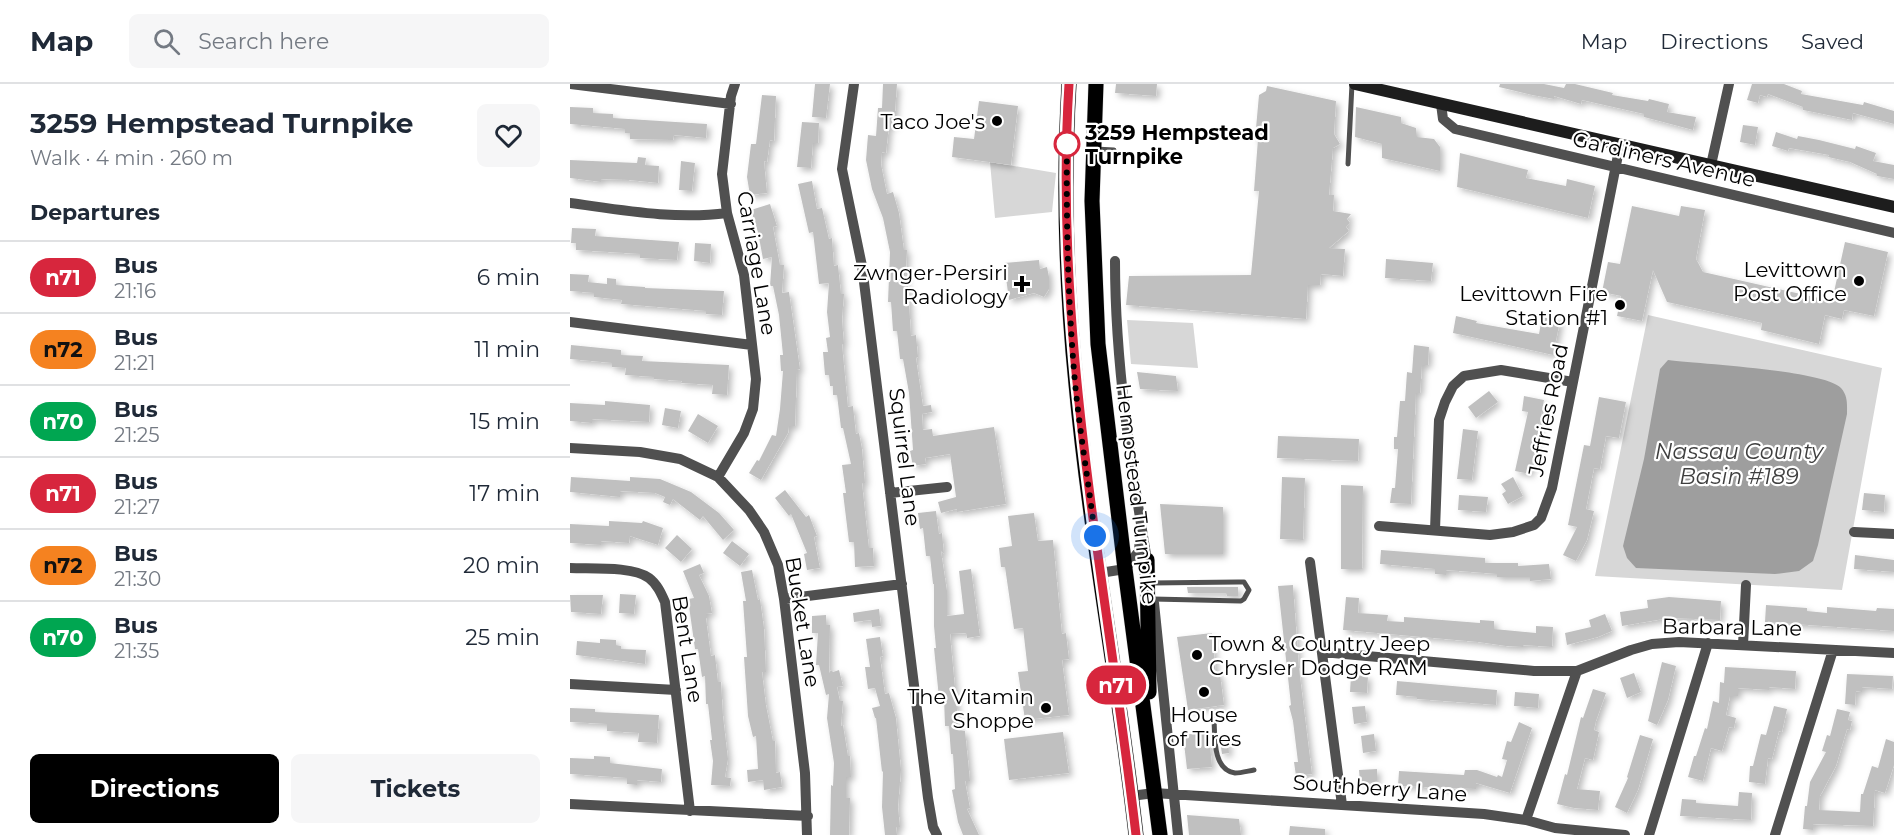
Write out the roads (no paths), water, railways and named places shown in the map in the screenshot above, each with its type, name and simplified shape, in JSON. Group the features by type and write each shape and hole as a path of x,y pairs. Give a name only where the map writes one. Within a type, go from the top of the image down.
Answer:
{"main road":[{"path":"1069,84 1066,204 1068,289 1076,386 1136,835"},
{"name":"Hempstead Turnpike","path":"1096,84 1092,213 1098,344 1160,835"},
{"name":"Gardiners Avenue","path":"1354,84 1894,207"},
{"path":"1147,560 1151,761"}],"street":[{"path":"570,84 731,104"},
{"name":"Carriage Lane","path":"718,477 744,433 753,410 756,379 744,275 728,213 722,174 735,84"},
{"name":"Squirrel Lane","path":"855,84 842,169 843,184 862,266 928,798 937,835"},
{"path":"1711,165 1729,84"},
{"name":"Gardiners Avenue","path":"1441,104 1443,119 1455,129 1894,233"},
{"name":"Jeffries Road","path":"1379,526 1490,535 1524,530 1541,518 1552,488 1620,145"},
{"path":"570,203 661,214 728,213"},
{"name":"Hempstead Turnpike","path":"1115,261 1121,373 1141,528 1153,599 1178,835"},
{"path":"570,322 752,345"},
{"path":"1436,530 1439,420 1454,386 1464,376 1501,370 1573,382"},
{"name":"Bucket Lane","path":"570,448 640,452 680,459 718,477 749,510 764,532 778,565 784,598 806,773 807,835"},
{"path":"890,493 947,487"},
{"path":"1100,573 1125,569 1139,551 1141,528"},
{"path":"1854,532 1894,534"},
{"path":"1310,562 1341,805"},
{"name":"Bent Lane","path":"570,568 635,571 649,578 665,602 690,810"},
{"path":"784,598 902,584"},
{"path":"1743,645 1746,585"},
{"name":"Barbara Lane","path":"1322,652 1534,671 1577,671 1630,650 1652,644 1679,642 1894,653"},
{"path":"1650,835 1708,643"},
{"path":"1775,835 1833,650"},
{"path":"1526,820 1577,671"},
{"path":"570,684 676,690"},
{"name":"Southberry Lane","path":"1131,796 1154,793 1484,814 1592,834 1625,835"},
{"path":"570,804 808,816"}],"lane":[{"path":"1348,164 1354,84"},
{"path":"1094,149 1114,150"},
{"path":"1125,569 1147,560"},
{"path":"1151,583 1244,582 1249,590 1241,601 1153,599"},
{"path":"1214,718 1217,758 1222,765 1229,771 1237,773 1254,770"}],"water":[{"name":"Nassau County Basin #189","path":"1668,360 1787,372 1830,382 1841,388 1845,394 1847,414 1818,545 1813,561 1799,571 1775,574 1636,568 1627,558 1623,546 1644,459 1660,369"}],"place":[{"name":"Taco Joe's","path":"997,121"},
{"name":"3259 Hempstead Turnpike","path":"1067,144"},
{"name":"Levittown Post Office","path":"1859,281"},
{"name":"Zwnger-Persiri Radiology","path":"1022,284"},
{"name":"Levittown Fire Station #1","path":"1620,305"},
{"name":"Town & Country Jeep Chrysler Dodge RAM","path":"1197,655"},
{"name":"House of Tires","path":"1204,692"},
{"name":"The Vitamin Shoppe","path":"1046,708"}]}
